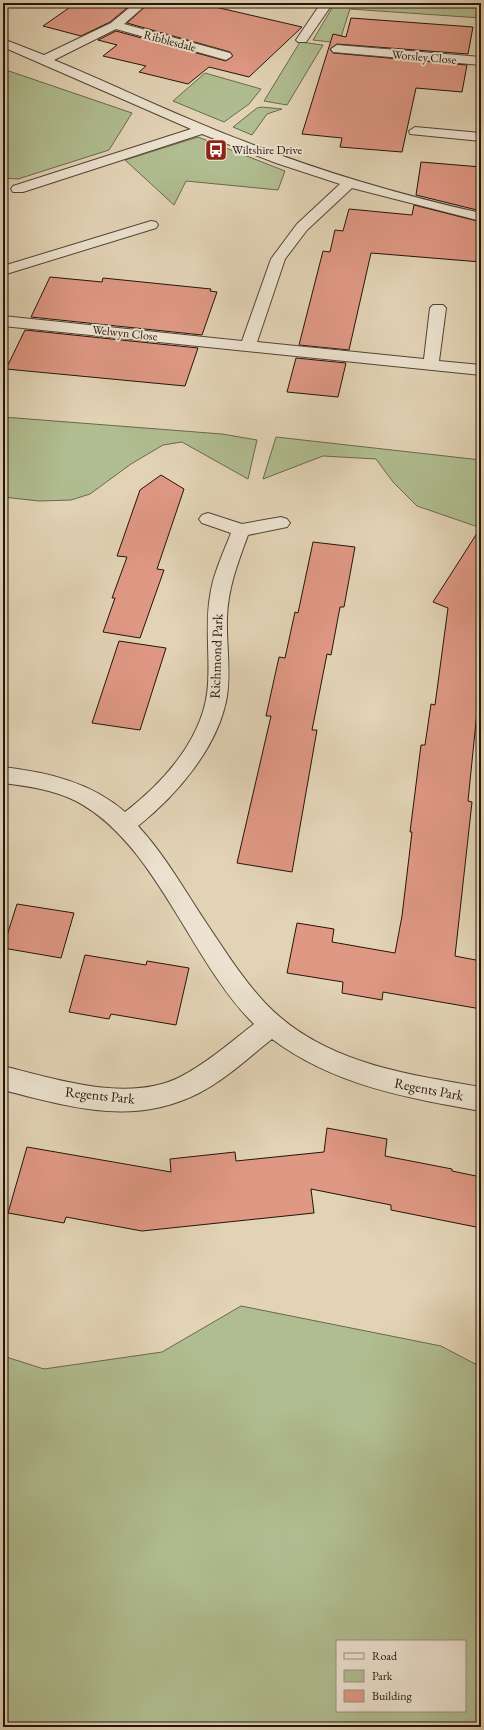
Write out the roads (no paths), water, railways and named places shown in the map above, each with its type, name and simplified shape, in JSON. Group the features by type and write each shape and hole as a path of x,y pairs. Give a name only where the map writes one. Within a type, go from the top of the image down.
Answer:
{"street":[{"name":"Ribblesdale","path":"44,60 115,25 142,3"},
{"path":"302,40 327,3"},
{"name":"Ribblesdale","path":"115,25 226,56"},
{"path":"3,43 205,129 288,161 350,183 481,217"},
{"name":"Worsley Close","path":"337,49 366,58 481,61"},
{"path":"18,188 205,129"},
{"path":"415,131 481,137"},
{"path":"248,346 278,258 284,247 302,226 350,183"},
{"path":"3,271 151,225"},
{"path":"431,364 438,308"},
{"name":"Welwyn Close","path":"3,321 481,370"},
{"path":"208,519 241,530 281,523"},
{"name":"Richmond Park","path":"125,824 158,797 185,764 200,742 211,717 217,697 218,603 227,570 241,530"},
{"name":"Regents Park","path":"3,775 57,785 83,795 103,807 125,824 144,846 209,948 256,1011 290,1039 334,1064 360,1074 387,1082 481,1099"},
{"name":"Regents Park","path":"3,1078 87,1097 116,1100 138,1100 164,1096 190,1085 217,1068 271,1024"}],"place":[{"name":"Wiltshire Drive","path":"216,150"}]}
